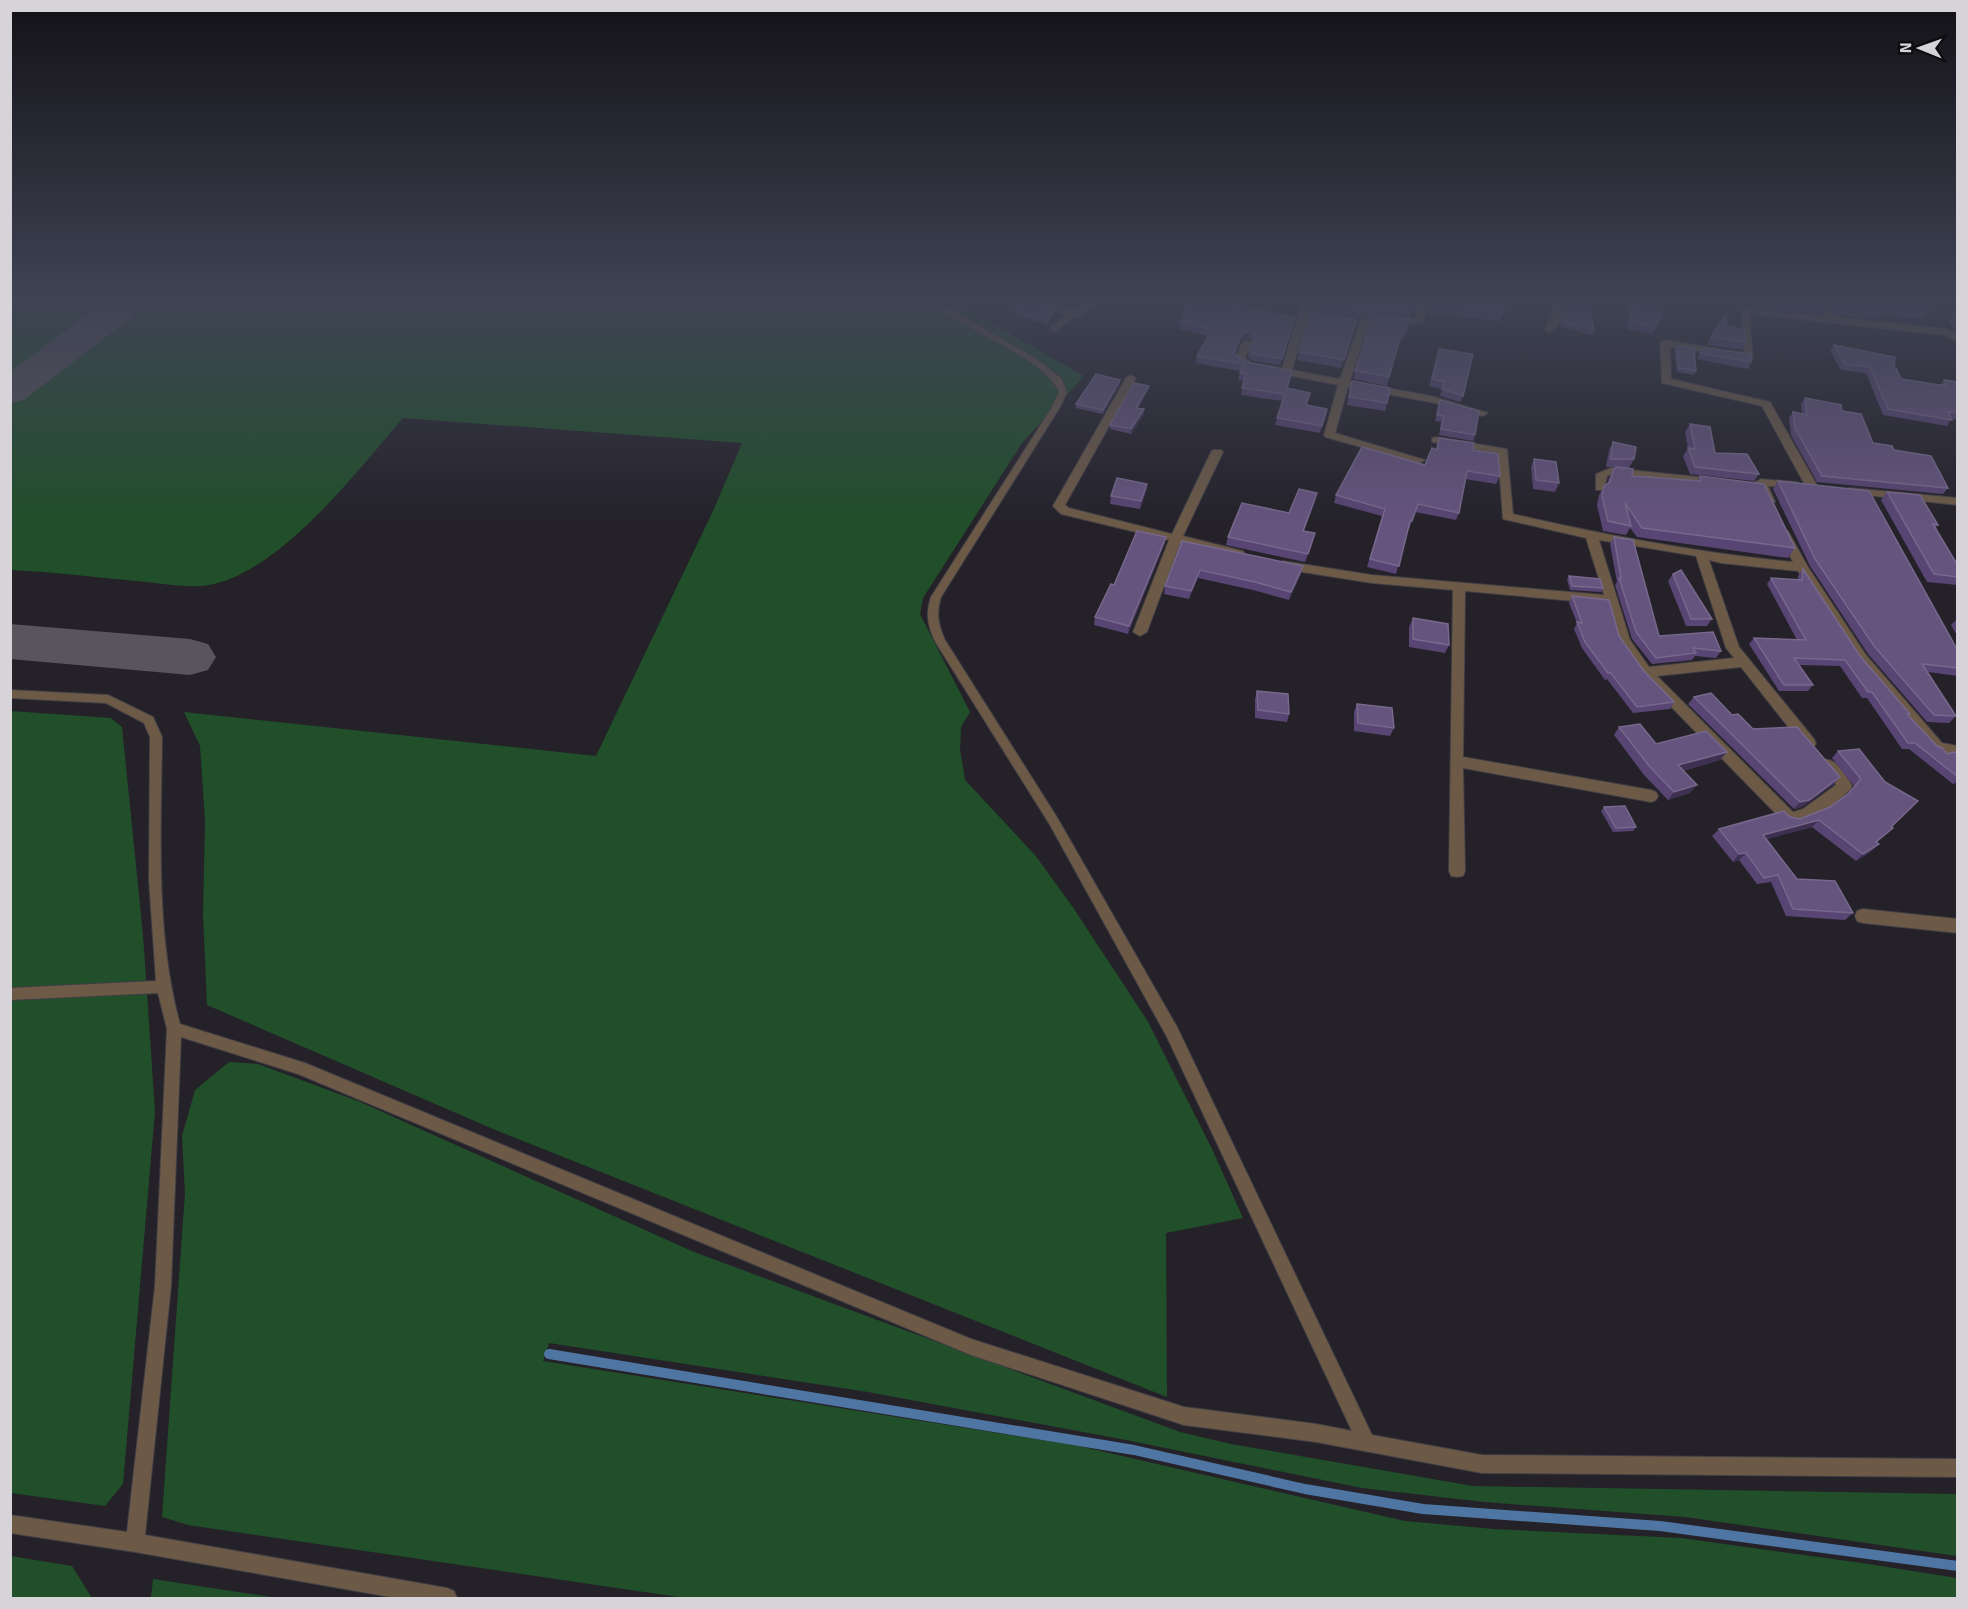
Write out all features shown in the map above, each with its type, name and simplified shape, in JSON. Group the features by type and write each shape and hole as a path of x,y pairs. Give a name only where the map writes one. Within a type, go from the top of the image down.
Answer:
{"street":[{"path":"1297,374 1431,399 1483,413"},
{"path":"1347,374 1329,435 1419,460"},
{"path":"1666,374 1666,381 1766,404 1823,488"},
{"path":"1131,378 1059,506 1065,511 1254,558"},
{"path":"1436,440 1503,451 1507,516 1591,535 1701,553 1721,559 1802,567"},
{"path":"1140,632 1176,538 1217,452"},
{"path":"1600,488 1602,474 1611,471 1727,483"},
{"path":"1958,502 1872,498 1823,488 1761,482 1756,487 1802,567 1861,658 1938,747 1958,751"},
{"path":"1591,535 1624,640 1646,672 1790,819 1808,814 1845,786 1733,648 1701,553"},
{"path":"1273,562 1372,579 1612,600"},
{"path":"1457,871 1459,586"},
{"path":"1646,672 1743,662"},
{"path":"1456,760 1651,796"},
{"path":"1863,916 1958,926"}],"lane":[{"path":"1050,374 1058,380 1063,392 1056,407 936,597 930,612 934,627 1054,822 1172,1032 1367,1444"},
{"path":"10,694 108,699 149,720 156,737 155,880 163,987 174,1029 163,1286 135,1543"},
{"path":"10,994 163,987"},
{"path":"174,1029 300,1068 971,1347 1184,1416 1316,1434 1482,1464 1958,1468"},
{"path":"10,1524 135,1543 447,1599"}],"green space":[{"path":"11,374 1081,374 1084,376 1022,443 923,598 920,614 970,712 961,727 960,749 965,780 1035,855 1072,906 1147,1020 1213,1151 1243,1218 1166,1233 1167,1397 493,1129 207,1005 203,915 205,820 200,746 184,712 596,756 713,511 742,443 403,418 312,520 257,565 229,579 201,586 185,586 11,570"},
{"path":"11,711 111,718 122,727 143,935 155,1111 123,1484 105,1506 11,1493"},
{"path":"229,1062 258,1064 358,1101 694,1252 1180,1432 1231,1444 1473,1486 1957,1494 1957,1556 1685,1517 1484,1502 1362,1488 1126,1440 868,1392 549,1343 543,1361 1079,1446 1405,1521 1494,1529 1681,1538 1957,1578 1957,1598 685,1598 188,1525 162,1517 185,1193 182,1136 195,1090"},
{"path":"11,1556 72,1566 92,1598 11,1598"},
{"path":"153,1579 278,1598 151,1598"}],"building":[{"path":"1096,374 1120,380 1103,410 1076,404"},
{"path":"1246,374 1291,374 1287,388 1310,393 1306,405 1327,409 1322,426 1277,418 1285,394 1242,388"},
{"path":"1372,374 1390,374 1389,377"},
{"path":"1433,374 1468,374 1463,396 1442,389 1445,382 1432,379"},
{"path":"1873,374 1899,374 1901,379 1946,386 1944,380 1958,382 1958,413 1948,412 1952,420 1888,409"},
{"path":"1352,381 1390,388 1387,403 1349,397"},
{"path":"1134,383 1149,386 1136,408 1144,409 1131,429 1110,425"},
{"path":"1805,398 1841,405 1842,411 1861,414 1873,443 1892,446 1894,450 1931,456 1948,488 1822,476 1795,428 1793,412 1807,415"},
{"path":"1440,400 1479,411 1475,435 1441,429 1444,416 1437,415"},
{"path":"1690,424 1710,427 1715,453 1747,454 1759,474 1695,467 1688,448 1695,449"},
{"path":"1439,438 1474,443 1473,450 1498,454 1500,476 1467,471 1459,513 1418,504 1412,521 1410,521 1399,566 1370,559 1385,509 1336,495 1362,447 1425,465 1432,448 1437,450"},
{"path":"1613,442 1636,447 1634,459 1611,459"},
{"path":"1534,459 1556,462 1559,483 1536,480"},
{"path":"1614,468 1633,469 1632,476 1701,481 1700,476 1764,484 1795,548 1642,528 1625,503 1631,526 1608,521 1602,496 1604,486 1610,482"},
{"path":"1117,478 1147,484 1141,501 1111,496"},
{"path":"1778,481 1869,491 1958,651 1958,668 1922,664 1956,716 1934,715 1874,646 1815,559"},
{"path":"1299,489 1317,493 1303,531 1315,533 1308,554 1228,537 1242,503 1289,513"},
{"path":"1887,492 1920,495 1938,525 1933,524 1958,566 1958,577 1934,574"},
{"path":"1137,531 1166,537 1129,626 1095,617 1111,584 1114,585"},
{"path":"1614,537 1633,540 1659,636 1713,632 1721,651 1693,648 1696,653 1656,658 1636,632 1619,578 1621,578"},
{"path":"1182,541 1303,566 1291,592 1200,570 1191,591 1165,586"},
{"path":"1803,569 1860,656 1910,714 1907,714 1947,754 1954,752 1958,754 1958,777 1915,743 1908,743 1872,692 1868,692 1845,660 1794,658 1813,685 1784,685 1754,638 1806,640 1771,578 1802,580"},
{"path":"1681,570 1712,619 1691,619 1673,574"},
{"path":"1569,576 1600,579 1603,588 1572,586"},
{"path":"1572,596 1609,600 1619,636 1643,670 1674,702 1637,707 1585,642 1577,622 1582,623"},
{"path":"1413,618 1448,624 1449,645 1413,639"},
{"path":"1257,691 1288,694 1289,714 1258,710"},
{"path":"1711,693 1732,715 1738,714 1753,729 1797,727 1840,777 1809,800 1800,802 1694,697"},
{"path":"1357,704 1392,708 1394,728 1358,723"},
{"path":"1640,724 1656,744 1706,731 1727,752 1678,765 1697,785 1674,792 1650,767 1619,727"},
{"path":"1859,749 1885,782 1918,801 1891,827 1893,828 1876,842 1879,844 1863,854 1819,820 1763,835 1797,879 1835,881 1853,913 1793,909 1778,875 1764,878 1746,853 1739,854 1719,829 1784,811 1790,817 1800,819 1830,807 1849,793 1861,779 1838,751"},
{"path":"1625,806 1636,827 1616,828 1604,807"}],"waterway":[{"path":"549,1354 1134,1450 1305,1489 1423,1509 1660,1526 1958,1566"}],"taxiway":[{"path":"10,391 32,374"},
{"path":"10,641 190,657"}]}
